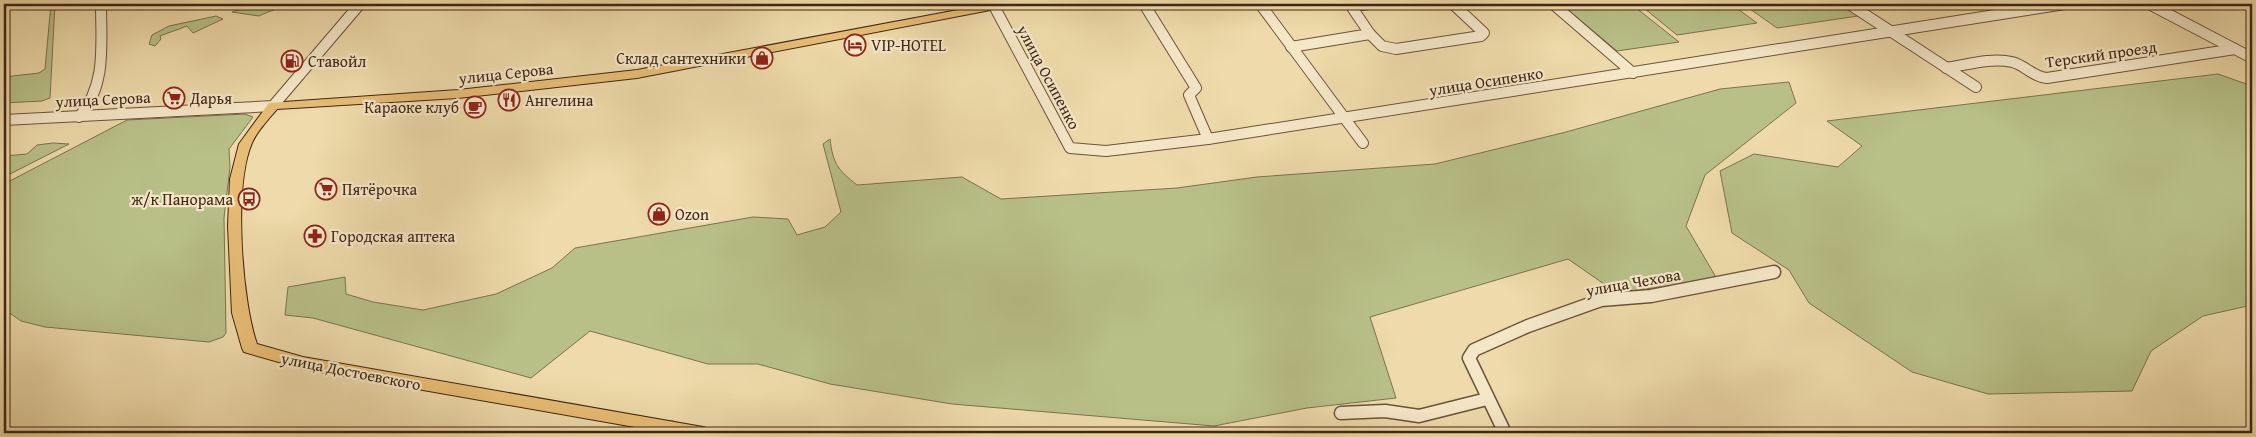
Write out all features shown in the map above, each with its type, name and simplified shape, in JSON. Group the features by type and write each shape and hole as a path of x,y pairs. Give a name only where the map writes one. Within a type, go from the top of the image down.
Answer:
{"main road":[{"name":"улица Серова","path":"273,106 458,94 649,72 1000,5"},
{"name":"улица Достоевского","path":"273,106 245,144 240,158 236,188 240,312 250,348 303,363 704,433"}],"street":[{"path":"79,117 92,103 100,68 101,4"},
{"path":"273,106 360,4"},
{"path":"1144,4 1196,88 1188,95 1208,139"},
{"path":"1260,4 1343,119 1363,143"},
{"path":"1368,4 1355,6 1353,10 1370,34 1382,46 1396,50 1481,36 1484,33 1453,4"},
{"path":"1552,4 1633,73"},
{"path":"1849,4 1976,87"},
{"name":"улица Осипенко","path":"1000,5 1070,148 1086,151 1106,151 1208,139 1343,119 2065,4"},
{"path":"2149,4 2252,58"},
{"path":"1291,47 1370,34"},
{"name":"Терский проезд","path":"1946,68 2004,61 2019,65 2041,78 2047,78 2235,49"},
{"name":"улица Серова","path":"4,120 273,106"},
{"name":"улица Чехова","path":"1487,399 1469,358 1474,350 1528,326 1600,300 1651,296 1774,272"},
{"path":"1341,413 1385,411 1419,416 1487,399 1505,433"},
{"path":"656,433 672,428"}],"green space":[{"path":"51,4 55,4 50,98 42,101 4,103 4,77 39,73 45,69"},
{"path":"258,4 281,6 259,16 232,12"},
{"path":"1561,4 1631,4 1679,42 1617,51"},
{"path":"1639,4 1731,4 1757,23 1677,35"},
{"path":"1743,4 1839,4 1858,16 1777,28"},
{"path":"216,16 223,19 193,33 187,26 160,36 161,39 155,46 149,44 152,35 169,26"},
{"path":"2218,74 2252,86 2252,305 2203,316 2151,351 2132,391 1988,394 1912,372 1809,303 1789,270 1732,233 1720,171 1754,154 1838,167 1862,146 1827,121"},
{"path":"1789,82 1796,103 1705,175 1686,226 1717,279 1617,293 1568,259 1370,317 1396,398 1307,408 1214,426 952,404 830,384 758,364 708,364 590,331 531,378 313,318 285,315 288,287 345,277 346,294 373,302 423,310 496,294 552,268 575,248 753,217 788,219 797,235 825,227 841,212 823,144 830,139 835,161 845,175 857,185 962,177 1001,199 1177,188 1257,177 1435,164 1566,132 1720,89"},
{"path":"245,114 253,117 229,149 230,167 224,218 226,333 223,337 209,342 45,327 21,321 4,309 4,184 127,120"},
{"path":"69,144 4,177 4,156 27,154 37,145"}],"place":[{"name":"VIP-HOTEL","path":"855,45"},
{"name":"Склад сантехники","path":"762,58"},
{"name":"Ставойл","path":"292,61"},
{"name":"Дарья","path":"174,98"},
{"name":"Ангелина","path":"509,100"},
{"name":"Караоке клуб","path":"475,107"},
{"name":"Пятёрочка","path":"326,189"},
{"name":"ж/к Панорама","path":"249,199"},
{"name":"Ozon","path":"659,214"},
{"name":"Городская аптека","path":"315,236"}]}
